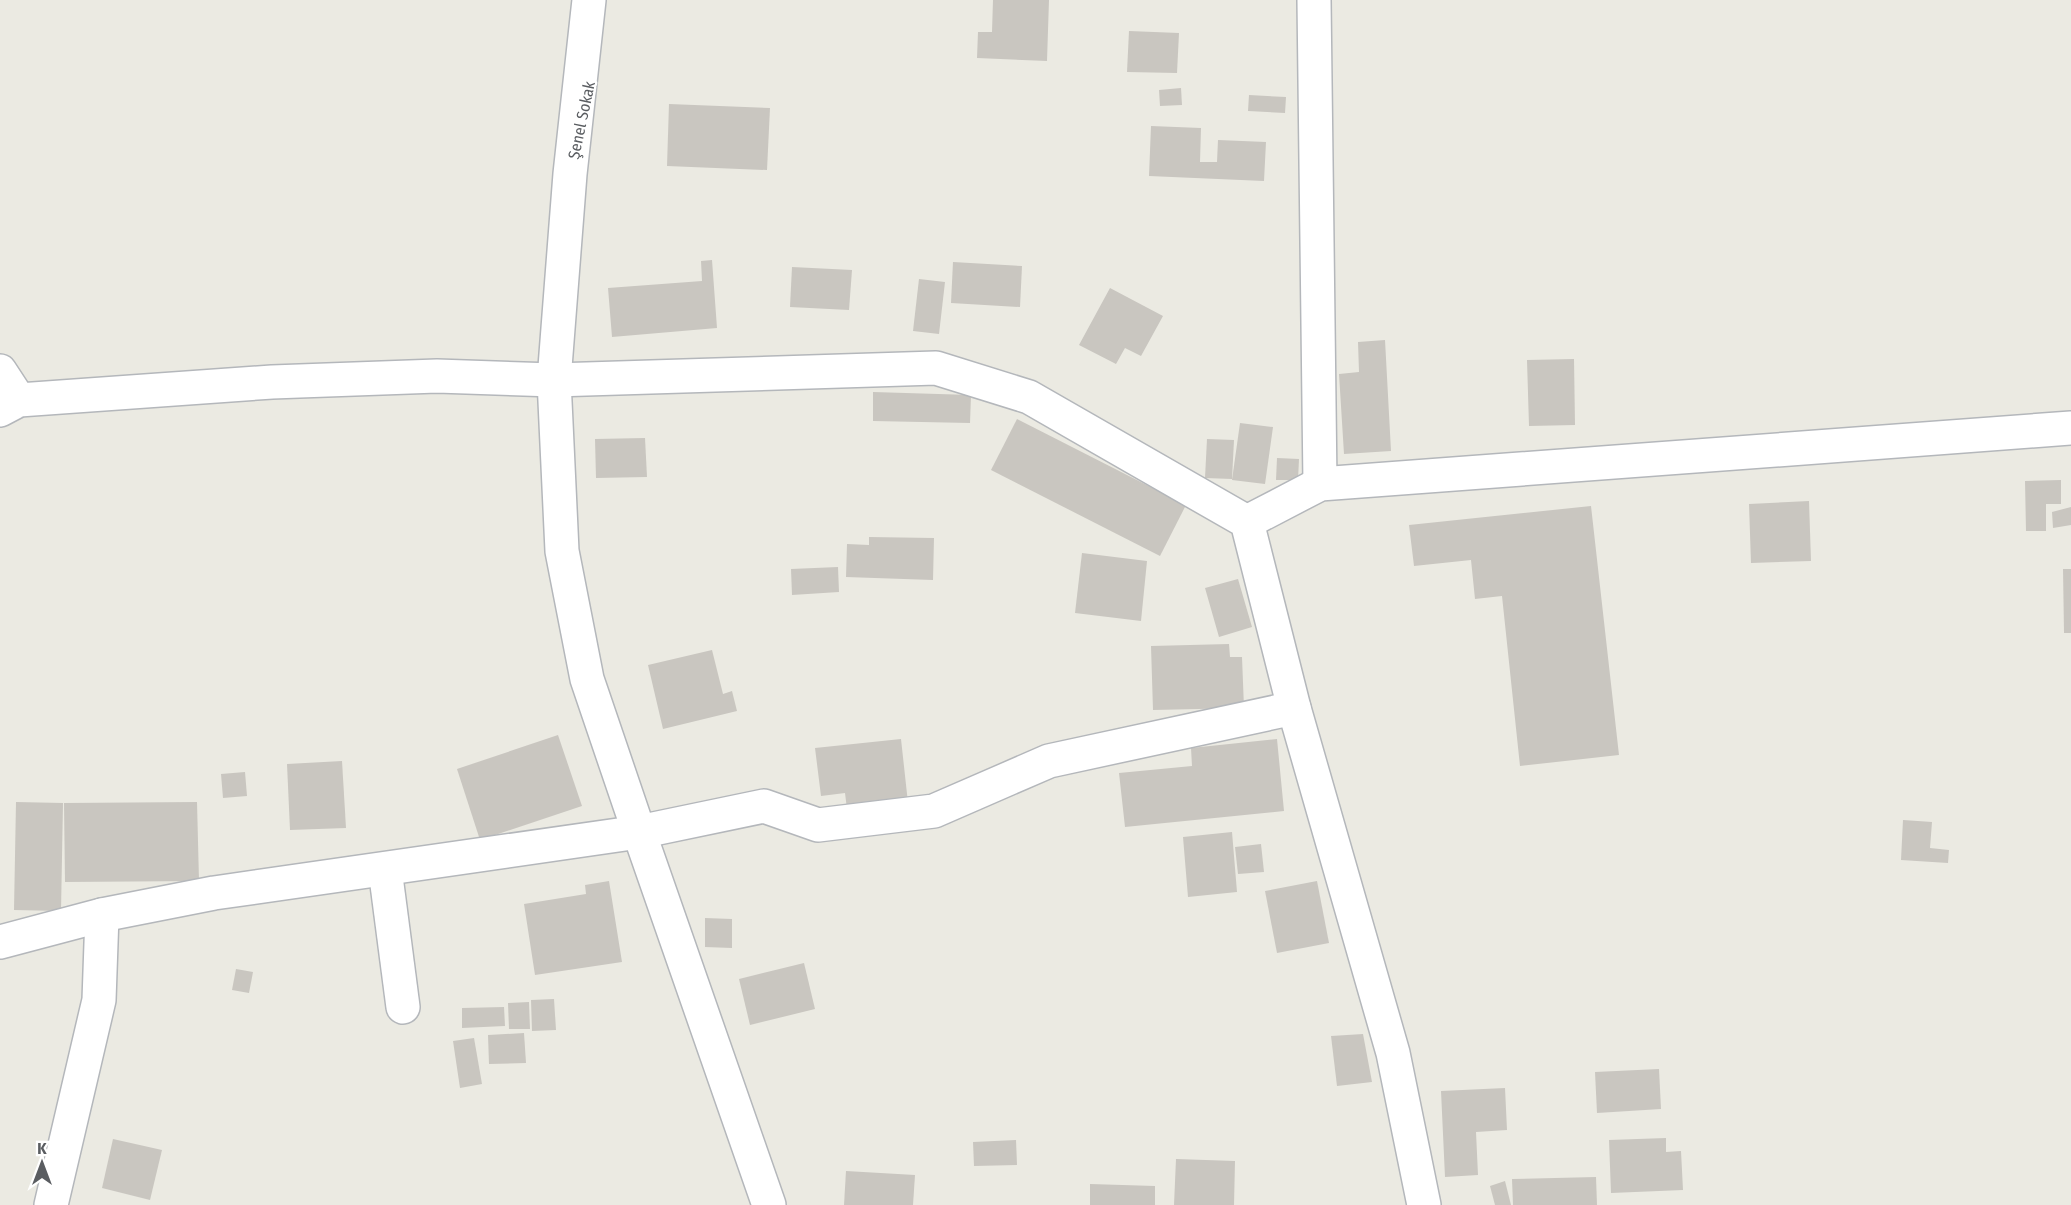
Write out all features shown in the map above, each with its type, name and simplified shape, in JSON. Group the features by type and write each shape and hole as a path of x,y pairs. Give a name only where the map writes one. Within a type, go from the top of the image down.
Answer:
{"street":[{"name":"Şenel Sokak","path":"570,174 589,0"},
{"name":"Şenel Sokak","path":"570,174 606,0"},
{"path":"1314,0 1320,484"},
{"path":"570,174 554,380 562,551 587,679 769,1205"},
{"path":"0,372 10,405 284,382 437,376 554,380 936,368 1029,397 1247,522 1294,708 1393,1053 1424,1205"},
{"path":"1247,522 1320,484 2071,428"},
{"path":"0,942 102,915 214,893 639,832 764,806 818,825 934,811 1049,761 1294,708"},
{"path":"385,869 403,1007"},
{"path":"51,1205 99,1000 102,915"}],"building":[{"path":"993,0 1049,0 1047,61 977,58 978,32 992,32"},
{"path":"1129,31 1179,33 1177,73 1127,72"},
{"path":"1181,88 1182,105 1160,106 1159,90"},
{"path":"1249,95 1286,97 1285,113 1248,111"},
{"path":"669,104 770,108 767,170 667,166"},
{"path":"1151,126 1201,128 1200,162 1217,162 1218,140 1266,142 1264,181 1149,176"},
{"path":"712,260 717,328 612,337 608,288 702,281 701,261"},
{"path":"953,262 1022,266 1020,307 951,303"},
{"path":"792,267 852,270 849,310 790,307"},
{"path":"919,279 945,282 939,334 913,331"},
{"path":"1110,288 1163,316 1141,356 1125,348 1116,364 1079,345"},
{"path":"1385,340 1391,451 1344,454 1339,374 1359,372 1358,342"},
{"path":"1574,359 1575,425 1529,426 1527,360"},
{"path":"873,392 971,395 970,423 873,421"},
{"path":"1017,419 1186,505 1160,556 991,470"},
{"path":"1240,423 1273,427 1265,484 1232,480"},
{"path":"645,438 647,477 596,478 595,439"},
{"path":"1207,439 1234,440 1232,479 1205,478"},
{"path":"1277,458 1299,459 1298,480 1276,480"},
{"path":"2061,480 2061,504 2046,504 2046,531 2026,531 2025,481"},
{"path":"1809,501 1811,561 1751,563 1749,504"},
{"path":"1591,506 1619,755 1520,766 1502,596 1475,599 1471,560 1414,566 1409,525"},
{"path":"2071,507 2071,525 2053,528 2052,512"},
{"path":"869,537 934,538 933,580 846,577 847,544 869,545"},
{"path":"1082,553 1147,561 1141,621 1075,613"},
{"path":"838,567 839,592 792,595 791,569"},
{"path":"2063,569 2071,569 2071,633 2064,633"},
{"path":"1238,579 1252,627 1219,637 1205,588"},
{"path":"1229,644 1230,657 1242,657 1244,708 1153,710 1151,646"},
{"path":"712,650 723,694 732,691 737,711 663,729 648,665"},
{"path":"558,735 582,806 480,840 457,769"},
{"path":"901,739 908,803 847,809 845,793 821,796 815,748"},
{"path":"1277,739 1284,811 1125,827 1119,773 1192,766 1191,748"},
{"path":"342,761 346,828 290,830 287,764"},
{"path":"245,772 247,796 223,798 221,774"},
{"path":"16,802 63,803 61,911 14,910"},
{"path":"197,802 199,881 65,882 64,803"},
{"path":"1903,820 1932,822 1930,848 1949,850 1948,863 1901,860"},
{"path":"1232,832 1237,892 1188,897 1183,837"},
{"path":"1261,844 1264,872 1238,874 1235,847"},
{"path":"609,881 622,962 535,975 524,904 586,894 585,885"},
{"path":"1317,881 1329,943 1277,953 1265,891"},
{"path":"705,918 732,919 732,948 705,947"},
{"path":"804,963 815,1009 750,1025 739,979"},
{"path":"236,969 253,972 249,993 232,990"},
{"path":"554,999 556,1030 532,1031 531,1000"},
{"path":"529,1002 530,1029 509,1029 508,1003"},
{"path":"504,1007 505,1026 462,1028 462,1008"},
{"path":"524,1033 526,1063 489,1064 488,1035"},
{"path":"1363,1034 1372,1082 1337,1086 1331,1036"},
{"path":"474,1038 482,1084 460,1088 453,1041"},
{"path":"1659,1069 1661,1109 1597,1113 1595,1072"},
{"path":"1505,1088 1507,1130 1476,1132 1478,1175 1445,1177 1441,1091"},
{"path":"1666,1138 1666,1152 1681,1151 1683,1190 1611,1193 1609,1140"},
{"path":"113,1139 162,1150 150,1200 102,1188"},
{"path":"1016,1140 1017,1165 974,1166 973,1142"},
{"path":"1176,1159 1235,1161 1234,1205 1174,1205"},
{"path":"846,1171 915,1175 913,1205 844,1205"},
{"path":"1596,1177 1597,1205 1513,1205 1512,1179"},
{"path":"1505,1181 1511,1205 1495,1205 1490,1186"},
{"path":"1090,1184 1155,1186 1155,1205 1090,1205"}]}
